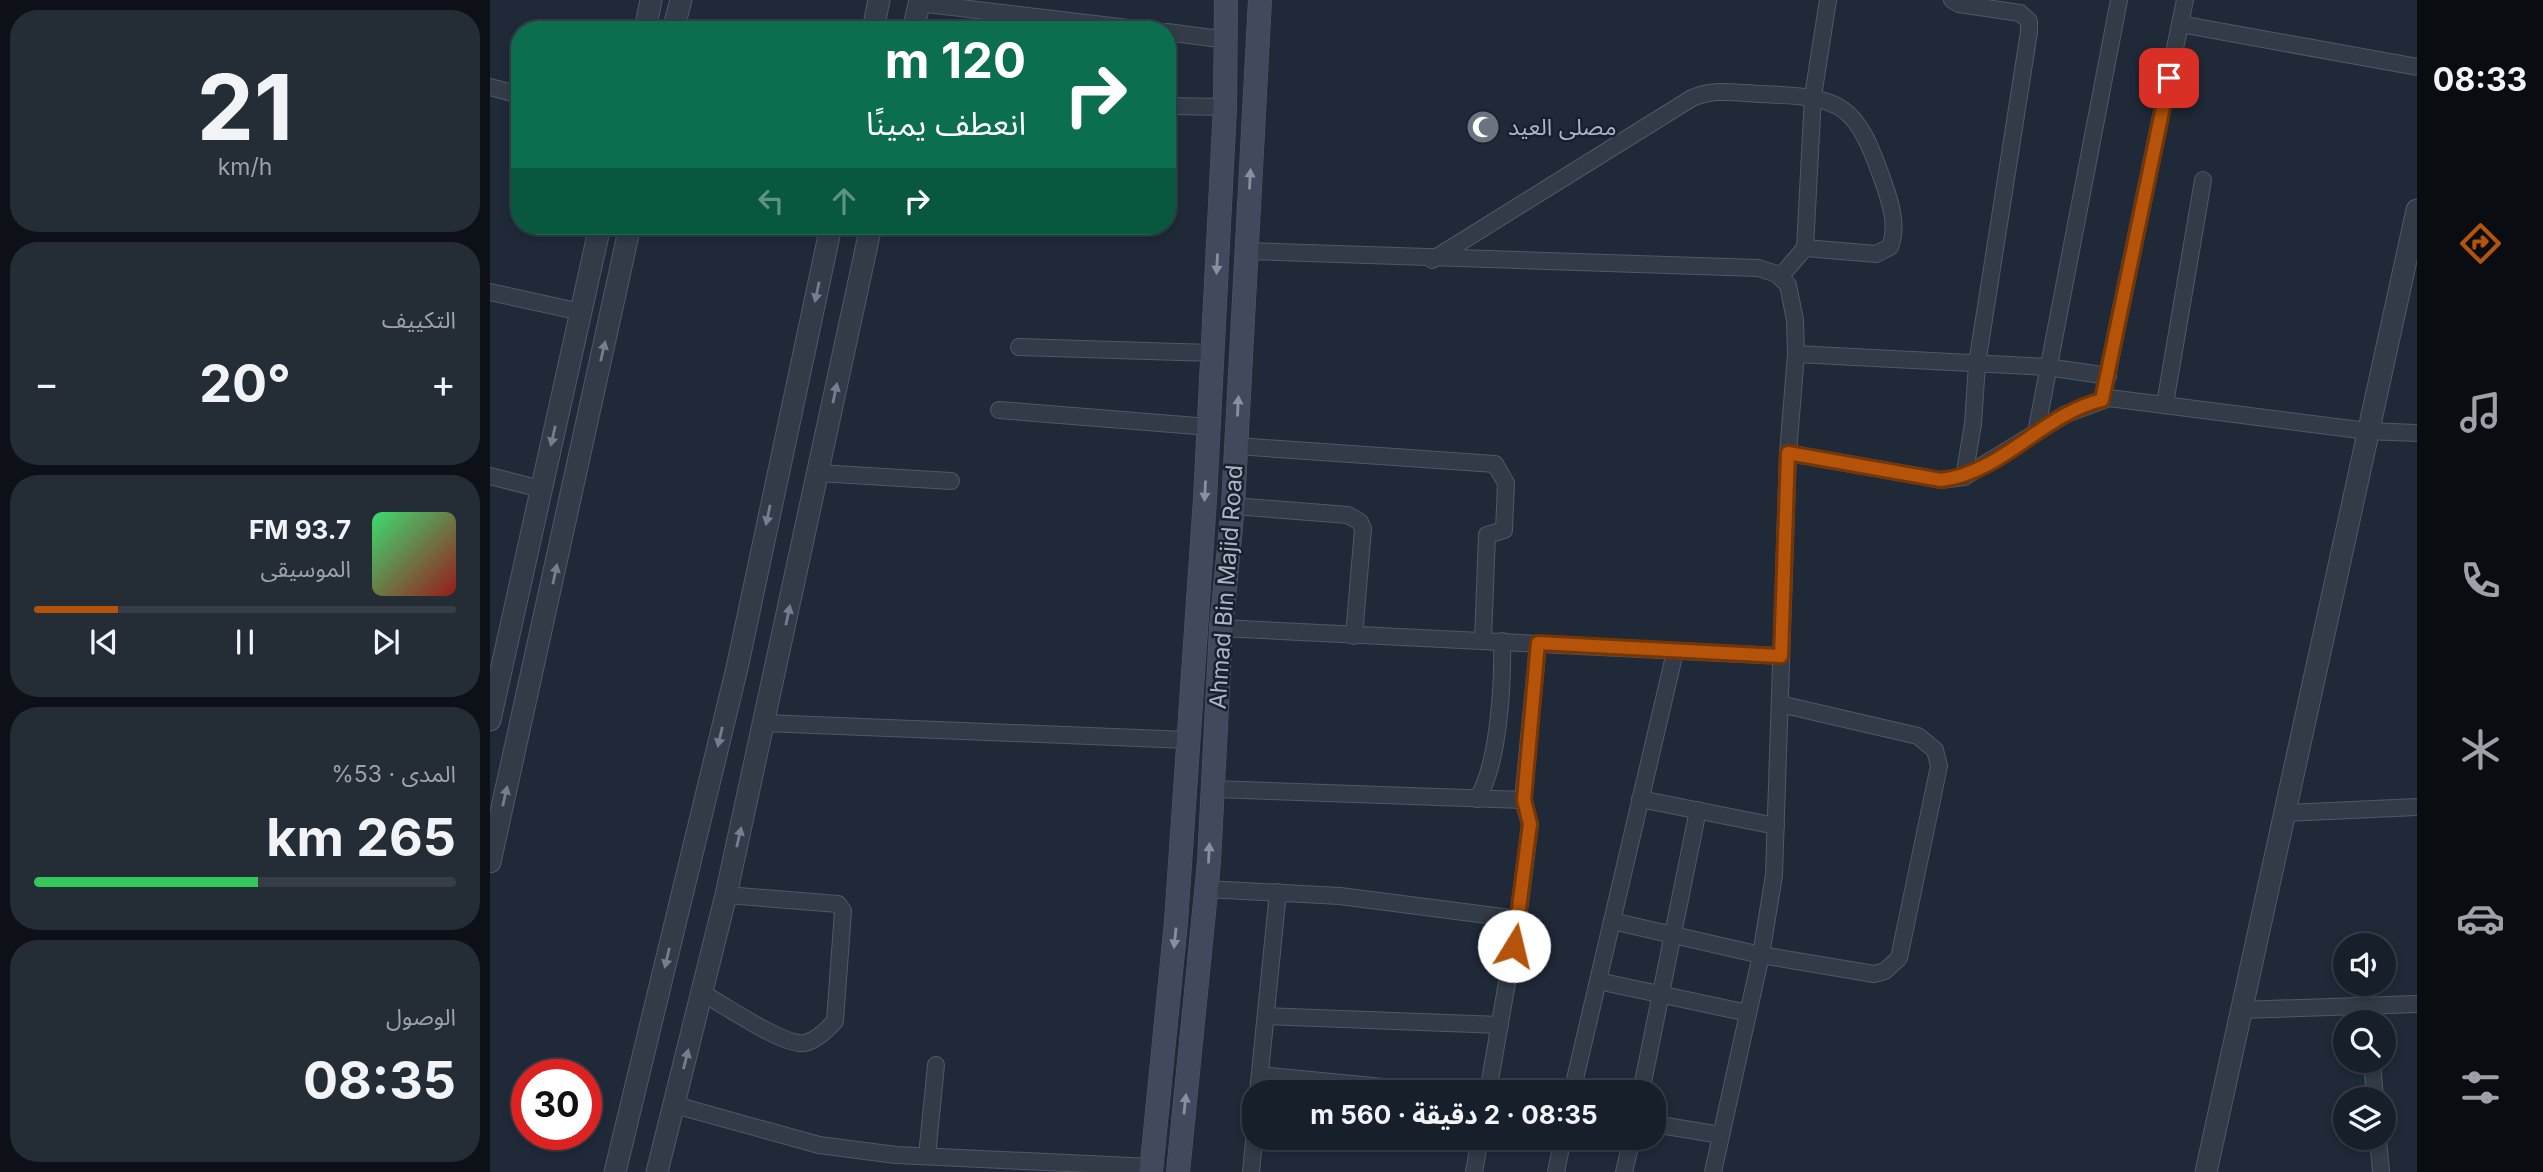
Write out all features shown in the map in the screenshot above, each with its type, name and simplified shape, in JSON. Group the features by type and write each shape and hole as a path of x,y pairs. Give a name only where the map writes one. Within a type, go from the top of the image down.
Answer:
{"main road":[{"name":"Ahmad Bin Majid Road","path":"1151,1170 1176,922 1209,427 1225,107 1226,0"},
{"name":"Ahmad Bin Majid Road","path":"1178,1172 1206,889 1221,628 1233,506 1260,0"}],"street":[{"path":"647,21 652,0"},
{"path":"675,21 681,0"},
{"path":"875,21 879,0"},
{"path":"1780,277 1805,248 1813,96 1828,0"},
{"path":"1952,0 1958,4 2020,13 2029,21 1977,364 1973,424 1964,477"},
{"path":"2036,433 2119,0"},
{"path":"2102,400 2185,0"},
{"path":"914,21 917,1 1074,21"},
{"path":"2180,24 2417,67"},
{"path":"1176,34 1227,40"},
{"path":"490,87 511,93"},
{"path":"1432,260 1702,93 1813,96 1836,104 1850,115 1864,135 1892,207 1893,239 1890,247 1876,254 1805,248"},
{"path":"1176,106 1225,107"},
{"path":"2165,404 2203,180"},
{"path":"2206,1172 2239,1010 2417,210"},
{"path":"490,719 495,677 541,489 598,235"},
{"path":"490,862 628,235"},
{"path":"615,1172 737,668 829,235"},
{"path":"657,1172 726,895 765,723 869,235"},
{"path":"1247,251 1432,260 1758,268 1780,277 1788,285 1792,298 1796,354 1788,453 1774,875 1761,955 1713,1172"},
{"path":"490,292 581,312"},
{"path":"1019,347 1212,353"},
{"path":"1796,354 2047,368 2108,376"},
{"path":"1788,453 1941,480 1964,477 2066,414 2102,400 2165,404 2367,431 2417,433"},
{"path":"999,410 1209,427"},
{"path":"1236,446 1495,464 1506,483 1504,530 1487,535 1483,639"},
{"path":"818,473 951,481"},
{"path":"490,476 541,489"},
{"path":"1233,506 1348,516 1360,522 1363,529 1354,636"},
{"path":"1221,628 1781,656"},
{"path":"1477,799 1490,772 1503,670 1502,641"},
{"path":"1490,1080 1518,919 1530,824 1524,800 1538,643"},
{"path":"1575,1080 1675,652"},
{"path":"1612,921 1761,955 1874,974 1894,964 1899,958 1939,766 1935,750 1918,736 1780,704"},
{"path":"765,723 1187,740"},
{"path":"1213,789 1524,800"},
{"path":"1640,799 1776,826"},
{"path":"2284,813 2417,807"},
{"path":"1643,1080 1698,810"},
{"path":"1206,889 1353,897 1518,919"},
{"path":"1259,1080 1278,892"},
{"path":"702,993 785,1039 803,1043 816,1038 835,1021 843,911 838,904 726,895"},
{"path":"1598,981 1748,1013"},
{"path":"2390,1010 2417,1004"},
{"path":"2239,1010 2333,1014"},
{"path":"1266,1016 1500,1025"},
{"path":"927,1156 936,1065"},
{"path":"1260,1075 1311,1080"},
{"path":"675,1105 819,1145 927,1156 1151,1170"},
{"path":"1666,1126 1721,1135"},
{"path":"1251,1172 1253,1150"},
{"path":"1474,1172 1478,1150"},
{"path":"1556,1172 1561,1150"},
{"path":"1624,1172 1629,1150"},
{"path":"2379,1150 2381,1172"}],"place":[{"name":"مصلى العيد","path":"1483,127"}],"route":[{"path":"1514,946 1530,824 1529,811 1524,800 1538,643 1781,656 1788,453 1941,480 1964,477 2066,414 2102,400 2169,78"}]}
